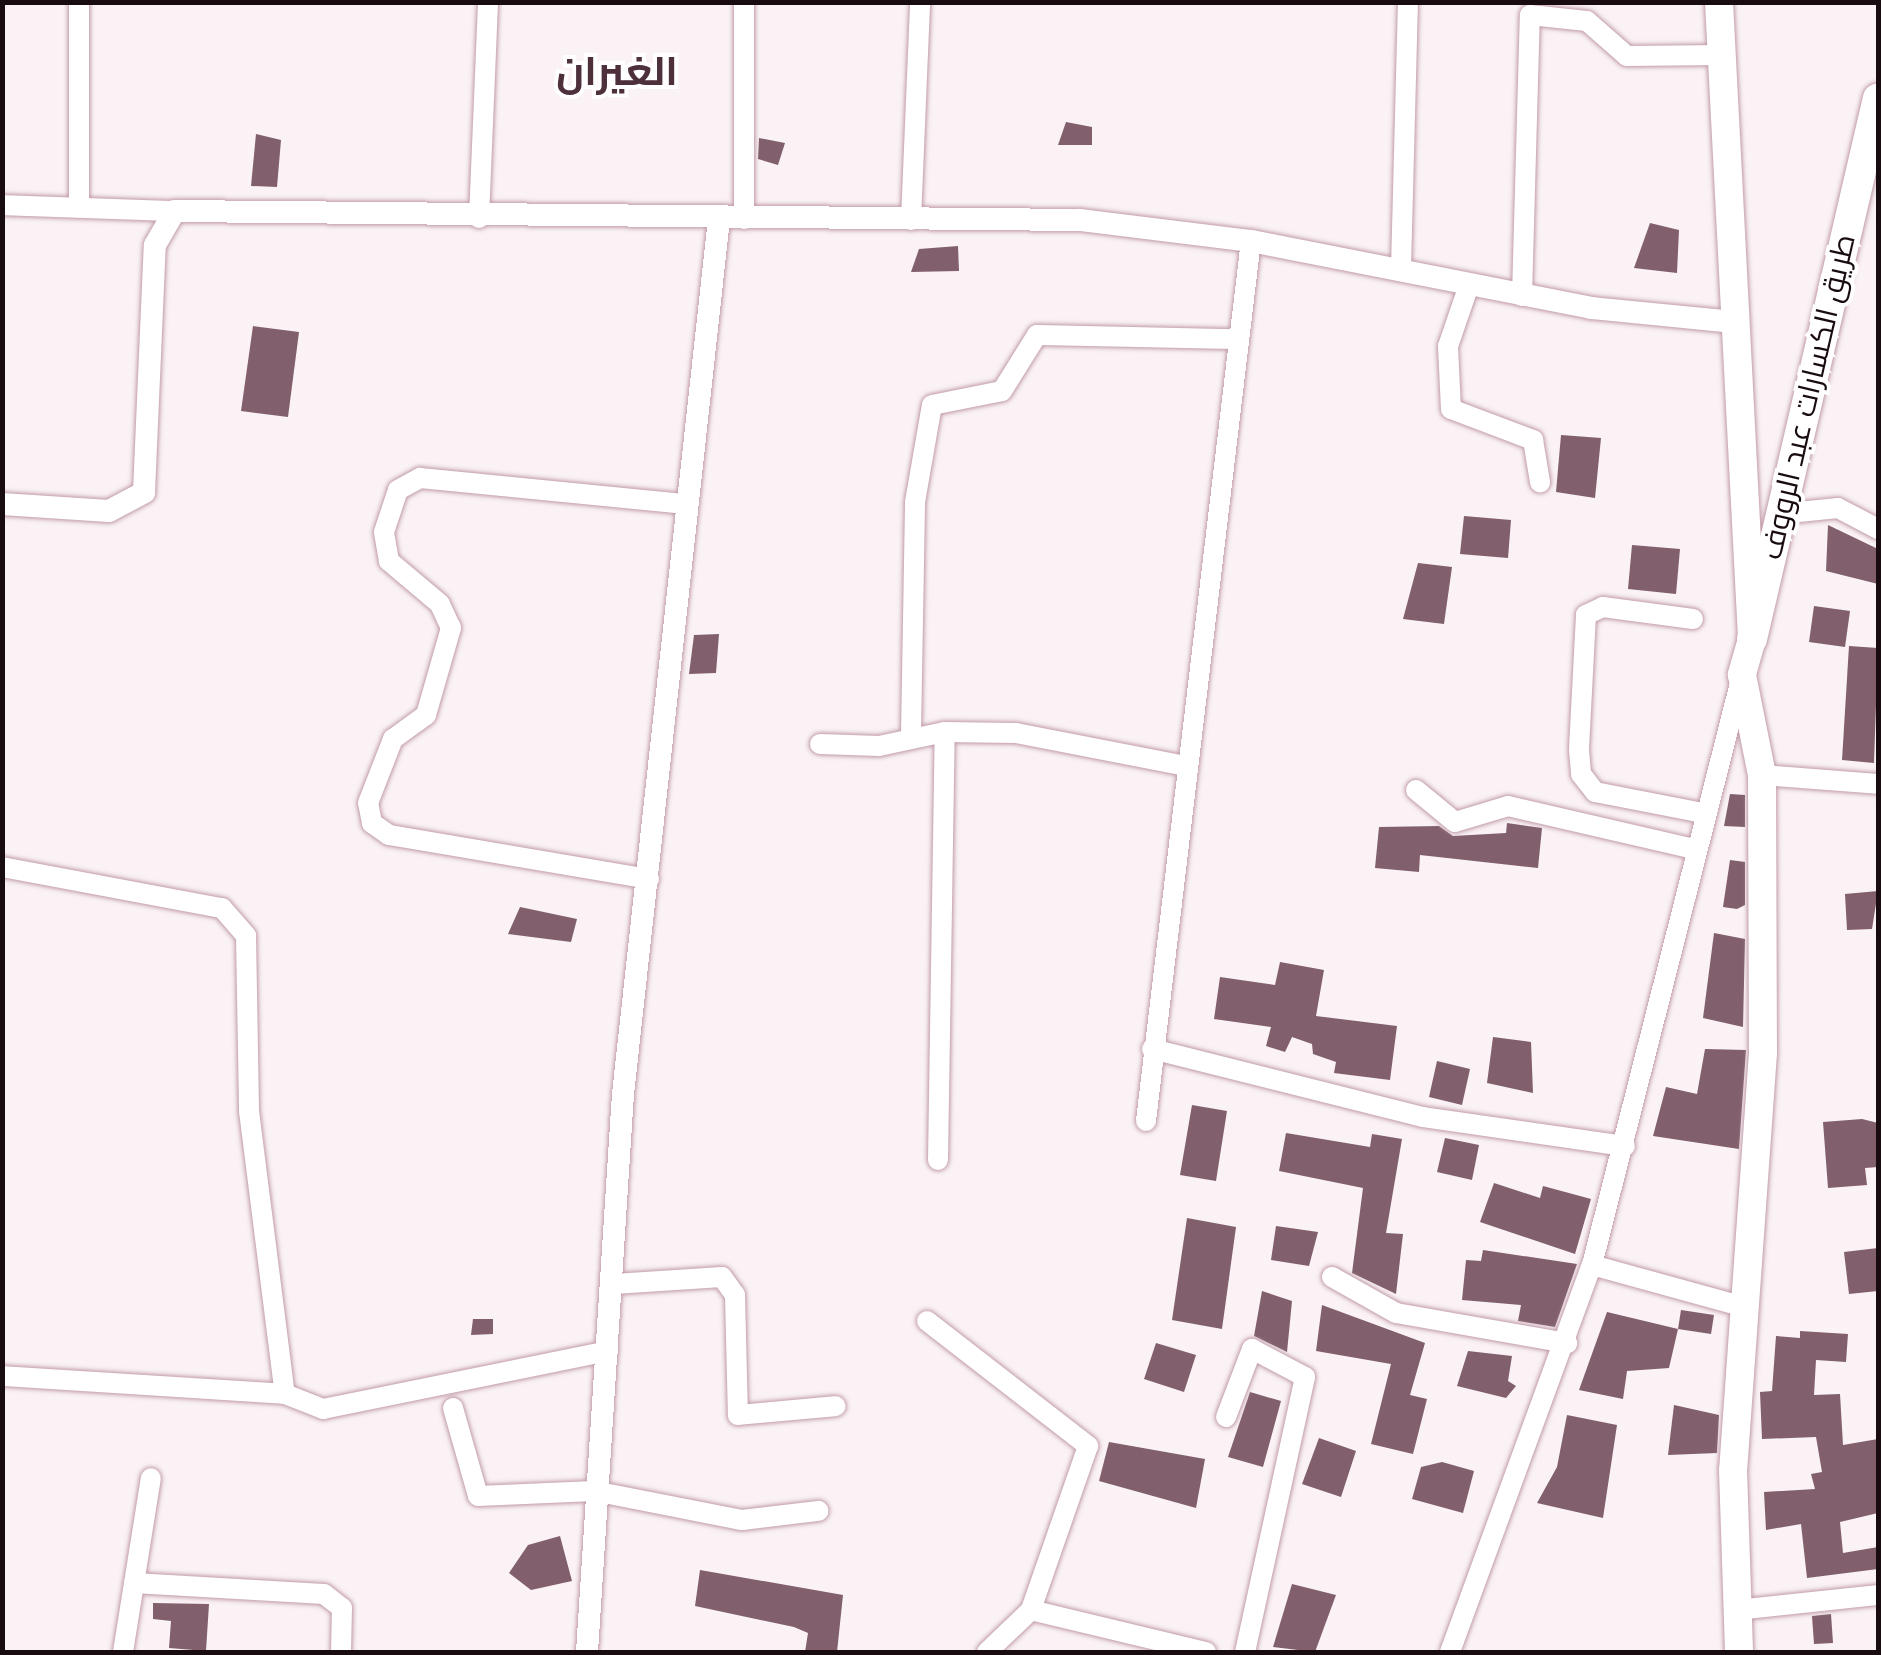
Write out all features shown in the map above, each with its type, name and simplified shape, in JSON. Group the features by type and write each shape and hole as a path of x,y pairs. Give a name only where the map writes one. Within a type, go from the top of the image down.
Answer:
{"main road":[{"path":"1719,2 1752,639 1742,675 1762,775 1763,1053 1744,1307 1739,1652"},
{"name":"طريق الكسارات عبد الرووف","path":"1752,639 1878,98"}],"street":[{"path":"79,2 79,207"},
{"path":"479,218 488,2"},
{"path":"744,2 744,219"},
{"path":"911,220 920,2"},
{"path":"1401,268 1408,2"},
{"path":"1522,296 1530,15 1587,21 1627,56 1723,55"},
{"path":"2,205 479,218 1080,220 1251,241 1401,268 1468,288 1733,322"},
{"path":"2,504 109,511 144,492 154,245 175,211"},
{"path":"587,1652 594,1491 614,1284 623,1094 649,879 684,504 718,219"},
{"path":"1146,1121 1236,338 1251,241"},
{"path":"1468,288 1448,346 1451,410 1533,440 1540,482"},
{"path":"911,734 915,502 932,405 1002,392 1036,335 1236,338"},
{"path":"649,879 390,835 372,822 368,803 393,739 426,715 451,628 440,604 389,562 384,532 398,490 420,478 684,504"},
{"path":"1780,514 1838,508 1878,529"},
{"path":"1693,619 1603,608 1586,615 1580,762 1595,792 1702,813"},
{"path":"1450,1652 1567,1342 1592,1265 1626,1146 1702,813 1742,675"},
{"path":"938,1160 945,732"},
{"path":"820,744 880,746 911,734 1016,733 1186,766"},
{"path":"1762,775 1878,784"},
{"path":"1416,790 1455,822 1508,806 1694,849"},
{"path":"2,868 222,908 246,936 249,1112 286,1394"},
{"path":"1152,1049 1423,1117 1626,1146"},
{"path":"1592,1265 1744,1307"},
{"path":"614,1284 722,1277 735,1295 738,1415 747,1421 836,1406"},
{"path":"1332,1277 1396,1314 1567,1342"},
{"path":"927,1321 1088,1446 1031,1610 987,1652"},
{"path":"1226,1417 1252,1349 1305,1377 1244,1652"},
{"path":"2,1376 286,1394 324,1409 608,1351"},
{"path":"453,1408 474,1494 594,1491 742,1520 818,1512"},
{"path":"124,1652 151,1478"},
{"path":"134,1582 324,1594 342,1608 341,1652"},
{"path":"1737,1610 1878,1595"},
{"path":"1031,1610 1206,1652"}],"building":[{"path":"1066,122 1092,127 1092,145 1058,145"},
{"path":"256,134 281,140 277,187 251,186"},
{"path":"759,138 785,143 778,165 758,159"},
{"path":"1650,223 1679,230 1677,273 1634,268"},
{"path":"958,246 959,271 911,272 919,249"},
{"path":"253,326 299,332 288,417 241,411"},
{"path":"1561,435 1601,438 1595,498 1556,492"},
{"path":"1464,516 1511,520 1508,558 1460,554"},
{"path":"1828,525 1878,549 1878,584 1826,571"},
{"path":"1632,545 1680,549 1676,594 1628,589"},
{"path":"1418,563 1452,567 1444,624 1403,619"},
{"path":"1814,606 1850,611 1845,647 1809,642"},
{"path":"719,634 716,673 689,674 694,635"},
{"path":"1849,646 1878,648 1874,763 1842,760"},
{"path":"1730,794 1745,795 1745,827 1724,826"},
{"path":"1507,823 1542,828 1538,868 1420,855 1419,872 1375,868 1379,827 1439,826 1453,836 1506,833"},
{"path":"1730,860 1745,862 1745,905 1737,909 1723,907"},
{"path":"1878,891 1872,929 1847,930 1845,894"},
{"path":"520,907 577,919 571,942 508,934"},
{"path":"1714,933 1745,939 1743,1027 1703,1018"},
{"path":"1280,962 1324,970 1316,1016 1397,1026 1390,1080 1334,1073 1336,1062 1313,1054 1312,1044 1292,1037 1285,1052 1266,1046 1271,1027 1214,1019 1220,977 1275,985"},
{"path":"1493,1037 1531,1042 1533,1093 1487,1083"},
{"path":"1705,1049 1746,1050 1739,1149 1653,1136 1666,1087 1697,1094"},
{"path":"1437,1061 1470,1069 1462,1105 1429,1097"},
{"path":"1192,1105 1227,1111 1216,1181 1180,1175"},
{"path":"1862,1119 1878,1123 1878,1167 1865,1168 1867,1185 1828,1188 1823,1122"},
{"path":"1286,1133 1370,1147 1372,1134 1402,1139 1386,1233 1403,1234 1396,1294 1352,1273 1363,1188 1279,1171"},
{"path":"1445,1138 1479,1145 1472,1180 1437,1172"},
{"path":"1494,1183 1540,1198 1543,1186 1591,1199 1575,1254 1480,1222"},
{"path":"1187,1218 1236,1227 1222,1329 1172,1320"},
{"path":"1276,1226 1318,1232 1309,1266 1271,1260"},
{"path":"1878,1248 1878,1291 1849,1294 1844,1252"},
{"path":"1483,1250 1577,1264 1555,1327 1518,1321 1521,1305 1462,1300 1466,1260 1481,1261"},
{"path":"1262,1291 1292,1301 1287,1352 1254,1336"},
{"path":"1322,1305 1425,1343 1410,1395 1427,1399 1413,1454 1371,1444 1391,1364 1316,1351"},
{"path":"1681,1310 1714,1315 1711,1334 1678,1329"},
{"path":"1607,1312 1678,1329 1669,1368 1627,1371 1623,1399 1579,1390"},
{"path":"473,1319 493,1319 493,1334 471,1335"},
{"path":"1800,1331 1848,1334 1846,1362 1816,1360 1814,1395 1840,1394 1843,1445 1878,1439 1878,1513 1840,1522 1843,1553 1878,1547 1878,1569 1807,1578 1801,1524 1766,1530 1764,1492 1815,1489 1811,1474 1822,1472 1816,1437 1762,1439 1760,1392 1772,1391 1776,1336 1800,1338"},
{"path":"1156,1343 1196,1355 1184,1392 1144,1379"},
{"path":"1468,1351 1512,1356 1508,1381 1516,1386 1506,1398 1457,1386"},
{"path":"1250,1392 1281,1401 1263,1467 1228,1457"},
{"path":"1674,1405 1719,1415 1717,1453 1668,1455"},
{"path":"1567,1415 1617,1425 1603,1518 1537,1503 1557,1467"},
{"path":"1319,1438 1356,1451 1341,1497 1302,1484"},
{"path":"1109,1442 1205,1459 1196,1508 1099,1481"},
{"path":"1442,1462 1474,1471 1463,1513 1412,1499 1421,1467"},
{"path":"560,1536 572,1581 531,1590 509,1573 528,1545"},
{"path":"700,1570 843,1595 837,1652 805,1652 808,1633 794,1627 695,1606"},
{"path":"1292,1584 1336,1595 1315,1652 1273,1647"},
{"path":"153,1603 209,1604 206,1651 169,1648 171,1621 153,1619"},
{"path":"1831,1614 1833,1643 1814,1644 1812,1616"}],"district":[{"name":"الغيران","path":"617,71"}]}
